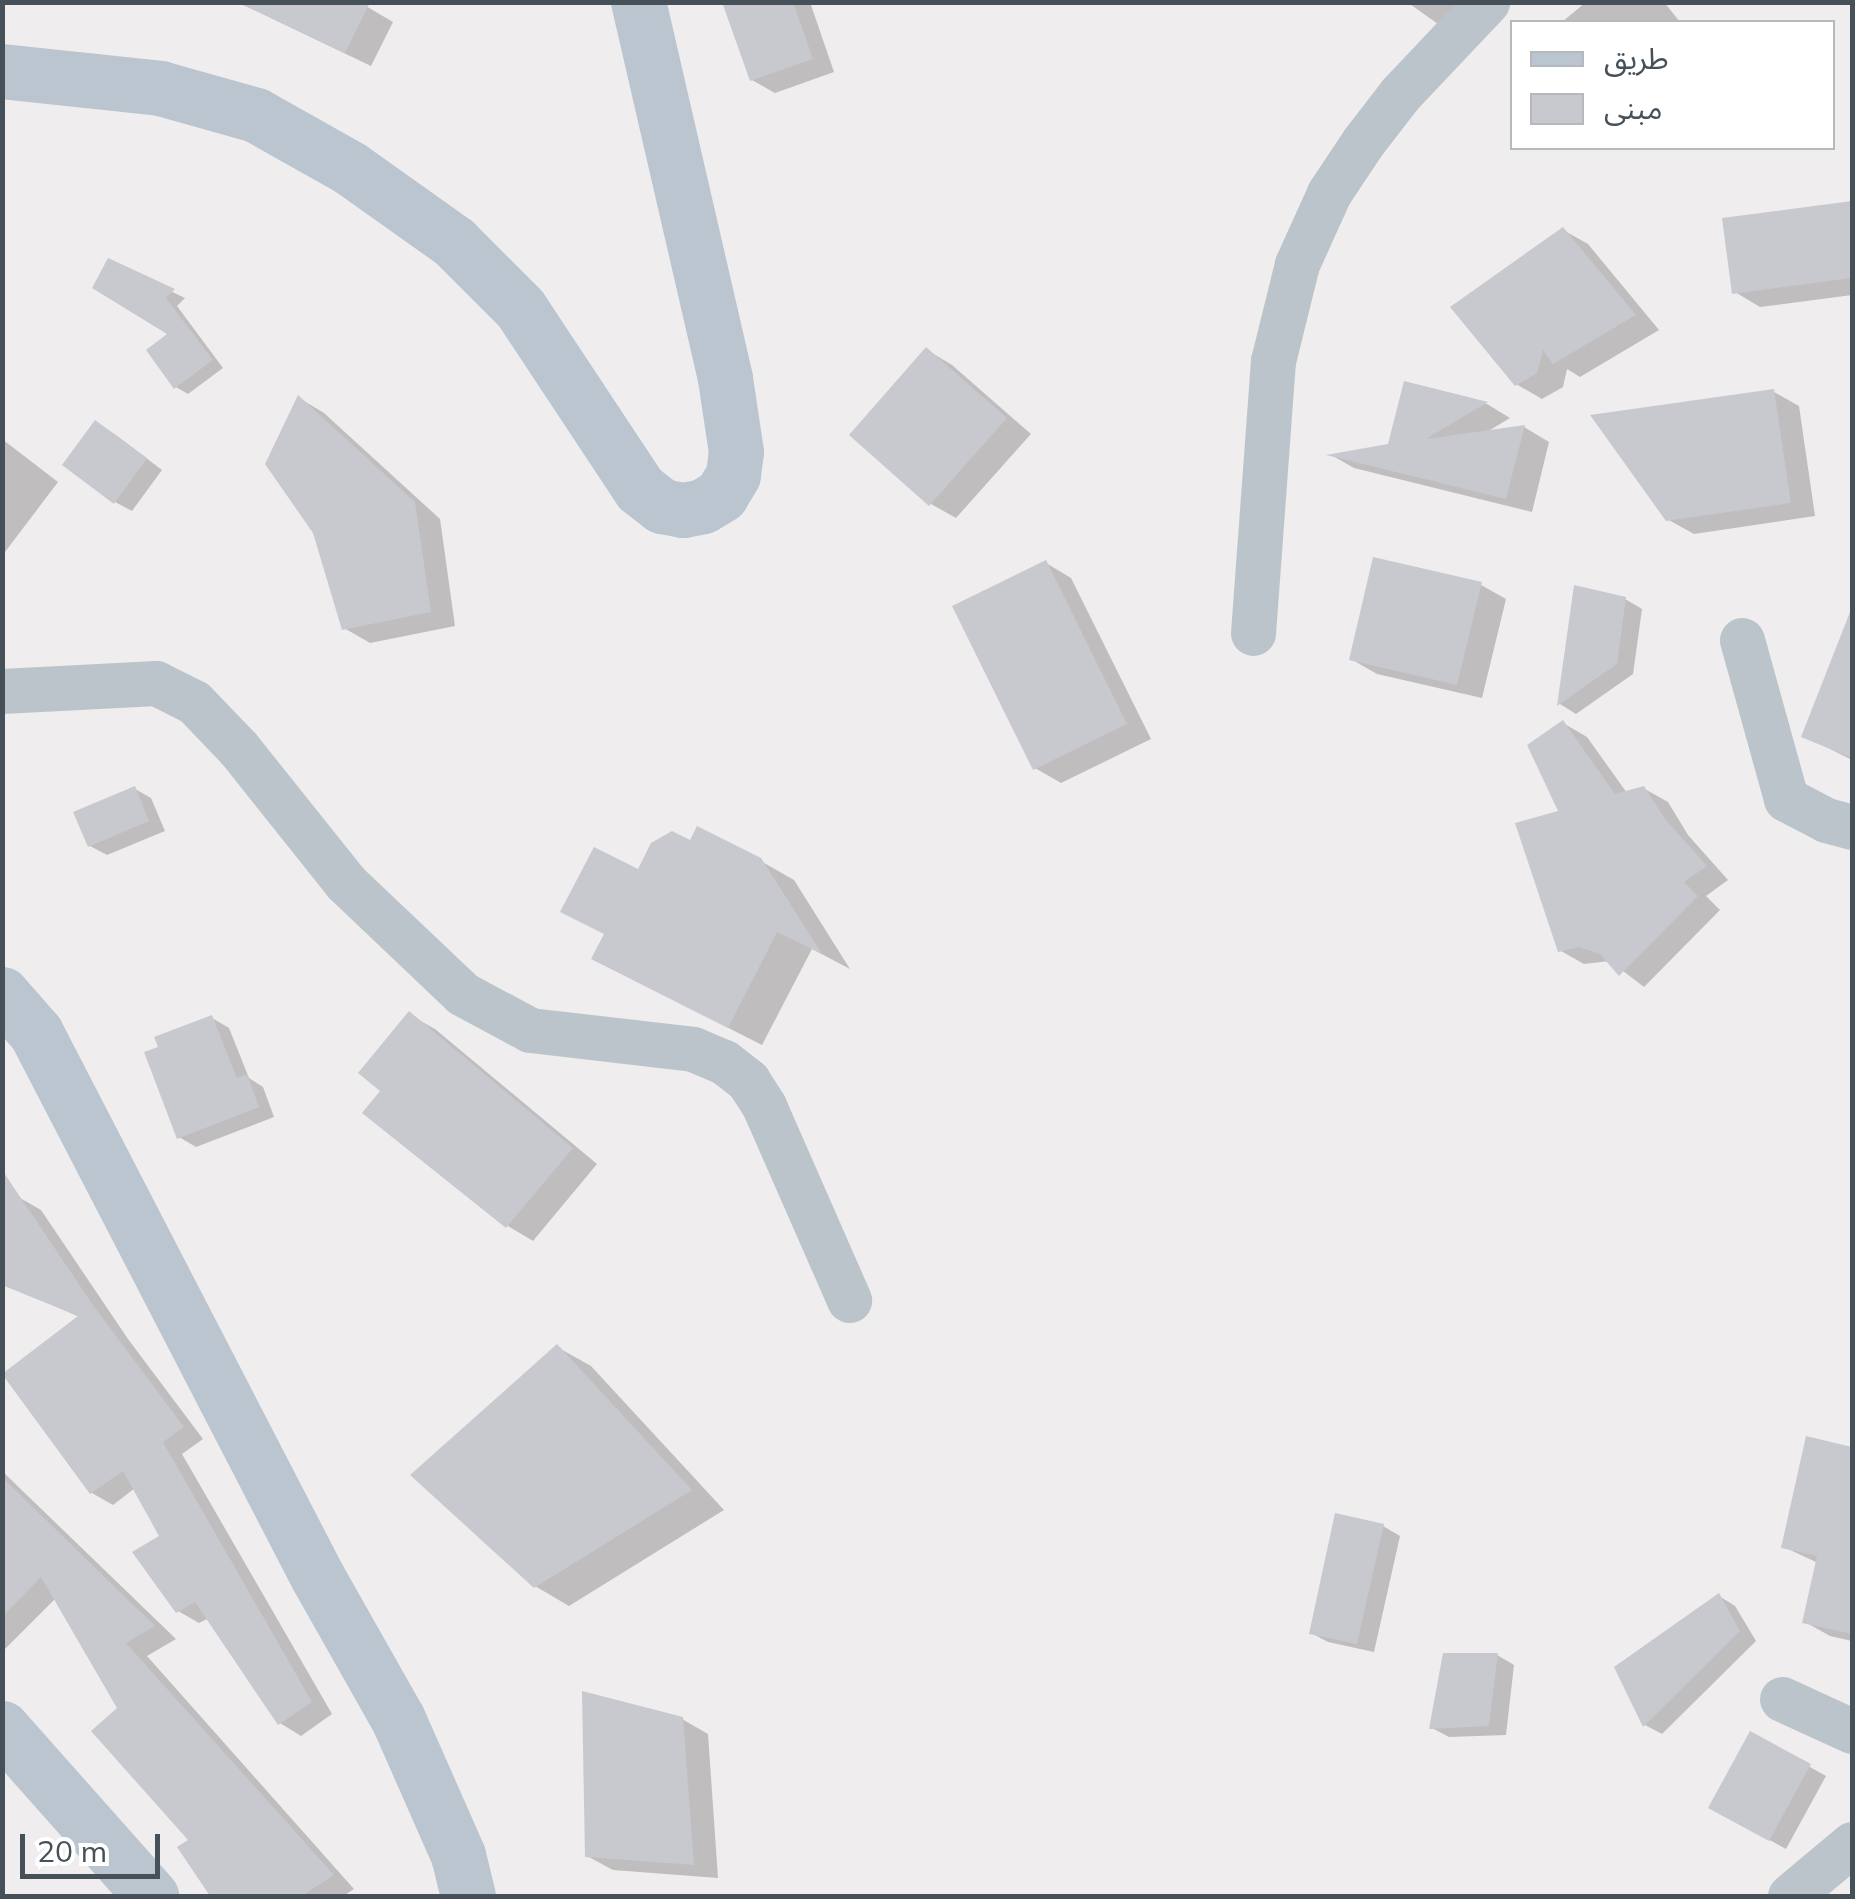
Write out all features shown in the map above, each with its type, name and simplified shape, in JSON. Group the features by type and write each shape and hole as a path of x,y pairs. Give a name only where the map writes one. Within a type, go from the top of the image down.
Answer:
{"street":[{"path":"2,71 160,88 256,115 350,168 454,242 520,308 640,489 662,506 683,510 702,506 720,495 733,475 736,452 725,378 638,2"},
{"path":"1253,634 1273,361 1297,264 1329,193 1363,142 1400,94 1487,2"},
{"path":"1742,640 1786,799 1826,820 1852,827"},
{"path":"2,691 156,683 194,702 239,749 346,883 463,994 530,1030 693,1049 724,1062 748,1081 764,1106 849,1300"},
{"path":"2,994 36,1033 316,1576 398,1719 458,1854 468,1896"},
{"path":"1782,1699 1852,1731"},
{"path":"2,1728 151,1896"},
{"path":"1790,1896 1852,1844"}],"building":[{"path":"238,2 370,2 345,53"},
{"path":"722,2 793,2 813,59 750,81"},
{"path":"1852,201 1852,278 1732,294 1722,218"},
{"path":"1563,227 1636,315 1553,364 1543,350 1537,373 1515,386 1450,307"},
{"path":"108,258 175,289 166,298 213,360 174,389 146,350 167,334 92,288"},
{"path":"926,347 1007,418 929,506 849,435"},
{"path":"1404,381 1488,402 1426,439 1525,425 1506,499 1326,455 1388,444"},
{"path":"1774,389 1791,503 1666,521 1590,415"},
{"path":"298,395 415,502 431,612 342,630 313,533 265,464"},
{"path":"95,420 147,458 114,504 62,465"},
{"path":"1373,557 1482,582 1457,685 1349,660"},
{"path":"1046,560 1127,724 1033,770 952,606"},
{"path":"1574,585 1626,597 1617,664 1557,706"},
{"path":"1852,612 1852,758 1801,737"},
{"path":"1563,720 1615,794 1644,786 1665,819 1707,866 1684,882 1698,896 1619,976 1600,954 1579,947 1558,952 1515,823 1558,811 1527,745"},
{"path":"135,786 149,821 88,847 73,812"},
{"path":"697,826 761,858 822,954 777,932 728,1028 591,959 604,934 560,912 594,847 638,869 651,843 672,831 690,840"},
{"path":"409,1011 573,1148 506,1228 362,1113 380,1091 358,1073"},
{"path":"212,1015 237,1078 247,1074 259,1107 177,1139 144,1052 158,1047 154,1037"},
{"path":"2,1170 93,1305 184,1427 163,1442 312,1702 278,1725 195,1602 176,1613 132,1552 159,1536 123,1471 90,1494 2,1374 78,1316 2,1285"},
{"path":"557,1344 692,1490 534,1588 410,1475"},
{"path":"1806,1436 1852,1447 1852,1634 1802,1623 1817,1556 1781,1548"},
{"path":"2,1477 155,1626 126,1643 334,1875 302,1896 210,1896 177,1847 188,1840 91,1731 117,1708 41,1577 2,1617"},
{"path":"1335,1513 1384,1524 1357,1644 1309,1634"},
{"path":"1719,1593 1740,1631 1643,1727 1614,1667"},
{"path":"1443,1653 1498,1653 1489,1726 1429,1729"},
{"path":"582,1691 683,1717 694,1865 585,1857"},
{"path":"1750,1731 1811,1764 1769,1841 1708,1808"}]}
